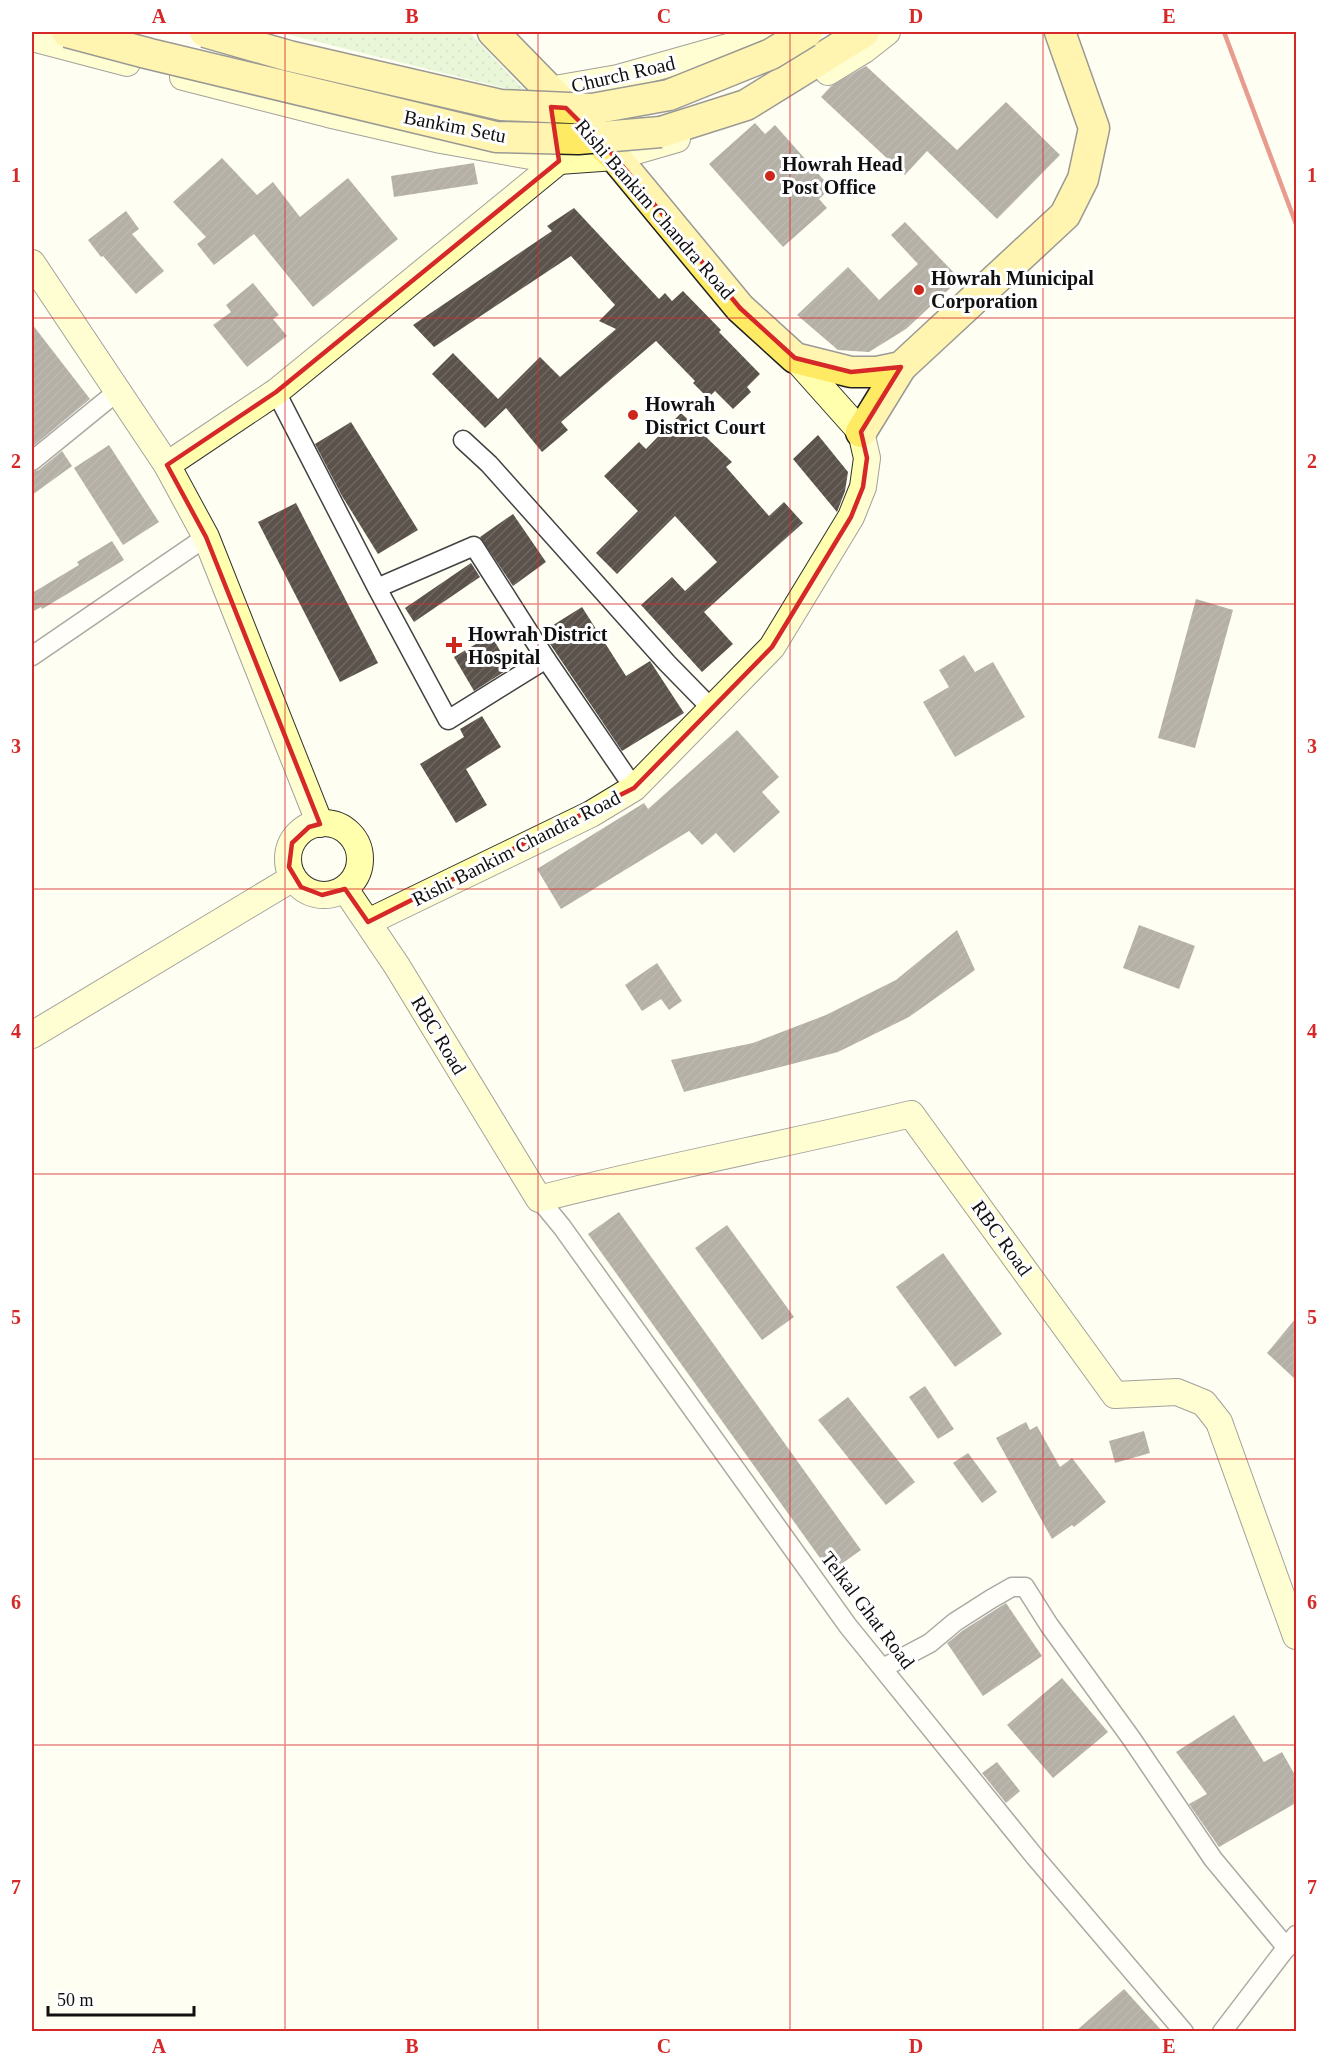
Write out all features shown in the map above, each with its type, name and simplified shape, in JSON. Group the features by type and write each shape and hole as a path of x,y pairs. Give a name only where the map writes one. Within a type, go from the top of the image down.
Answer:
{"main road":[{"name":"Bankim Setu","path":"67,32 496,137 578,139 661,132 746,105 864,32"},
{"name":"Bankim Setu","path":"205,32 288,56 501,105 592,109 669,95 771,54 807,32"},
{"name":"Rishi Bankim Chandra Road","path":"368,922 591,814 634,788 772,647 851,518 863,487 867,458 861,432 795,358 740,308 615,157 493,32"},
{"name":"Church Road","path":"559,161 549,90 618,78 742,43 764,32"},
{"path":"32,38 339,117 441,140 559,161 615,157 723,126 811,82 864,50 887,32"},
{"path":"861,432 900,367 1065,215 1083,179 1094,128 1060,32"},
{"path":"167,465 276,392 559,161"},
{"path":"32,263 167,465 206,537 320,824"},
{"name":"Rishi Bankim Chandra Road","path":"795,358 851,372 877,372 900,367"},
{"path":"332,824 343,829 358,847 359,870 345,889 334,894 311,893 293,878 288,855 292,843 309,827 332,824"},
{"path":"32,1035 293,878"},
{"name":"RBC Road","path":"345,889 397,966 539,1199 628,1176 820,1136 911,1114 1115,1395 1177,1392 1204,1403 1219,1422 1296,1636"}],"street":[{"path":"32,461 118,391"},
{"path":"276,392 448,720 546,659"},
{"path":"464,440 489,464 667,663 712,709"},
{"path":"32,656 206,537"},
{"path":"377,588 474,546 546,659 634,788"},
{"name":"Telkal Ghat Road","path":"539,1199 562,1227 848,1626 1035,1857 1184,2031"},
{"path":"882,1668 930,1643 955,1622 1012,1587 1025,1587 1049,1625 1131,1738 1213,1859 1292,1942 1222,2031"}],"highlighted area":[{"path":"551,107 566,108 615,157 740,308 795,358 851,372 901,367 861,432 867,458 863,487 851,517 772,647 634,788 368,922 345,889 322,895 301,887 289,867 292,843 309,827 320,824 206,537 167,465 276,392 559,161"}],"green space":[{"path":"278,32 469,32 528,94"}],"building":[{"path":"866,66 957,150 1006,102 1060,155 997,219 927,151 905,175 821,97 831,86"},
{"name":"Howrah Head Post Office","path":"755,123 765,134 775,125 831,188 819,199 827,208 783,247 709,164"},
{"path":"222,158 257,195 273,182 300,217 348,178 398,239 313,307 254,234 214,265 197,244 206,237 173,202"},
{"path":"474,163 478,184 394,197 391,176"},
{"path":"574,208 659,299 665,293 672,301 683,291 760,374 747,387 751,392 733,409 715,391 708,398 693,383 695,381 656,341 561,422 568,430 542,452 506,408 485,428 432,374 453,353 498,399 540,357 560,377 616,329 599,321 615,305 571,256 434,347 413,325 552,231 547,226"},
{"path":"126,211 139,229 132,234 164,271 136,294 88,240"},
{"name":"Howrah Municipal Corporation","path":"905,222 960,279 906,329 869,352 838,350 797,315 848,267 879,300 918,264 891,235"},
{"path":"253,283 279,315 273,319 287,336 247,367 213,325 231,312 226,305"},
{"path":"32,324 90,399 32,447"},
{"path":"681,413 732,462 726,467 769,516 784,502 803,523 704,612 733,644 702,672 641,605 672,577 685,591 717,562 675,516 617,574 596,553 638,511 604,476 639,442 646,449"},
{"path":"351,422 418,530 378,554 342,496 315,444"},
{"path":"818,435 848,472 845,491 837,512 793,459"},
{"path":"109,445 159,522 123,545 74,468"},
{"path":"62,451 72,466 32,495 32,472 39,470"},
{"path":"296,503 378,663 340,682 258,522"},
{"path":"513,514 546,562 513,586 480,537"},
{"path":"112,541 124,560 42,609 41,607 32,612 32,593 79,565 77,562"},
{"path":"471,563 480,577 414,622 405,608"},
{"path":"1196,599 1233,610 1195,748 1158,738"},
{"path":"582,607 626,676 650,661 684,713 622,751 542,632"},
{"path":"491,635 510,668 474,691 454,657"},
{"path":"964,655 975,672 993,662 1025,717 955,757 923,702 949,687 939,670"},
{"path":"482,716 501,747 466,769 487,805 456,823 420,764 464,737 460,729"},
{"path":"737,730 779,777 762,792 780,812 734,853 716,833 702,845 689,831 561,909 537,869 644,803 648,809"},
{"path":"1139,925 1195,946 1179,989 1123,968"},
{"path":"957,930 975,970 909,1017 838,1052 684,1092 671,1060 753,1043 826,1015 896,980"},
{"path":"657,963 682,1001 669,1010 661,999 642,1011 625,985"},
{"path":"619,1212 861,1550 830,1572 588,1234"},
{"path":"727,1225 794,1317 762,1340 695,1248"},
{"path":"943,1253 1002,1334 955,1367 896,1287"},
{"path":"1296,1318 1296,1380 1267,1353"},
{"path":"925,1386 954,1429 938,1439 909,1397"},
{"path":"848,1397 915,1482 886,1505 818,1420"},
{"path":"1026,1422 1030,1430 1037,1426 1060,1467 1072,1458 1106,1502 1074,1527 1072,1525 1052,1539 996,1438"},
{"path":"1144,1431 1150,1453 1115,1463 1109,1441"},
{"path":"968,1453 997,1492 982,1503 953,1463"},
{"path":"1006,1603 1042,1656 983,1696 947,1643"},
{"path":"1062,1678 1108,1732 1053,1778 1007,1725"},
{"path":"1234,1715 1264,1762 1282,1752 1296,1777 1296,1803 1219,1847 1189,1804 1207,1794 1176,1752"},
{"path":"997,1762 1020,1791 1006,1803 982,1773"},
{"path":"1124,1989 1162,2031 1076,2031"}],"railway":[{"path":"1224,32 1296,224"}],"place":[{"name":"Howrah Head Post Office","path":"770,176"},
{"name":"Howrah Municipal Corporation","path":"919,290"},
{"name":"Howrah District Court","path":"633,415"},
{"name":"Howrah District Hospital","path":"454,645"}]}
